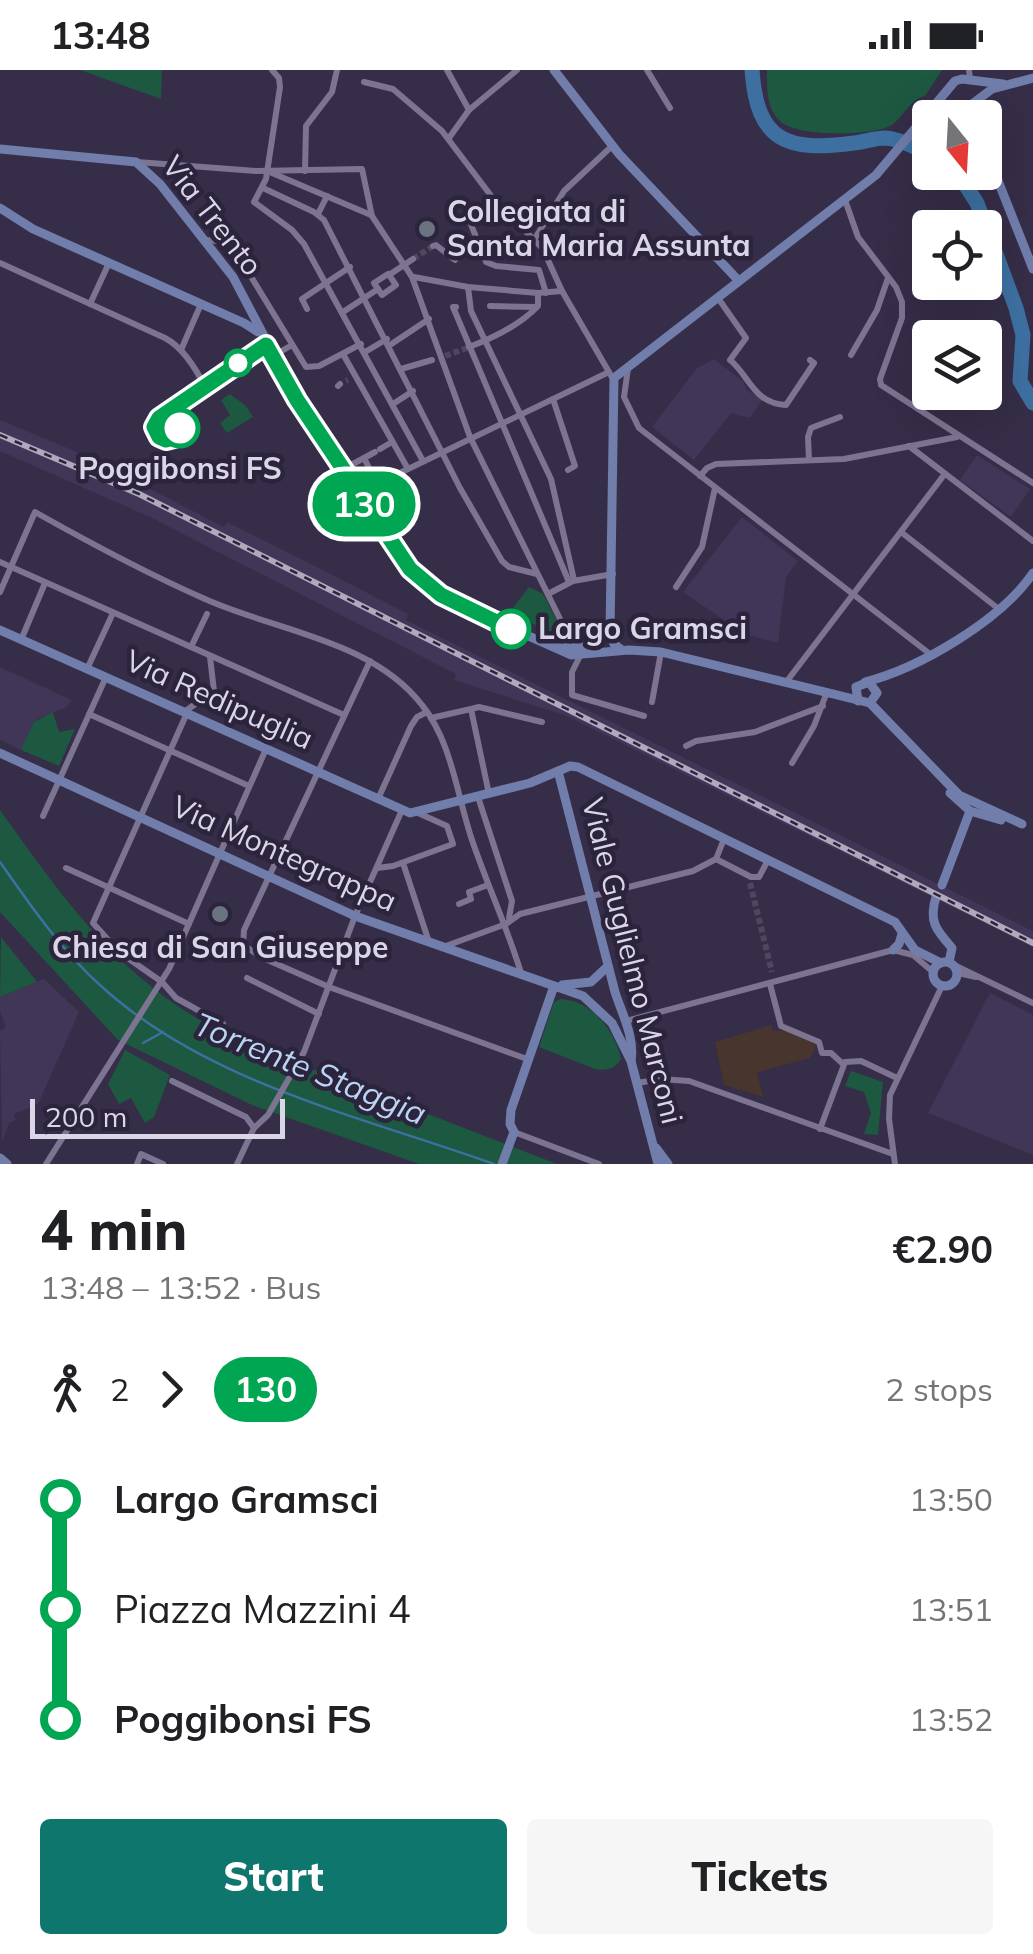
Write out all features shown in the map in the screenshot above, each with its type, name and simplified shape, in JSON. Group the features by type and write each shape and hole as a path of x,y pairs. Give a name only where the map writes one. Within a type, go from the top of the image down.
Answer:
{"main road":[{"path":"554,70 612,146 738,280"},
{"path":"941,100 959,75 1003,84"},
{"path":"970,77 977,90 975,100"},
{"path":"975,100 1003,84 1033,78"},
{"path":"948,91 951,100"},
{"path":"624,651 614,644 610,628 611,376 845,200 878,173 912,134"},
{"path":"0,149 136,162"},
{"name":"Via Trento","path":"136,162 165,190 233,277 266,345 348,480 414,574 455,602 580,656"},
{"path":"1002,190 1033,269"},
{"path":"0,211 260,334"},
{"path":"236,320 246,318 250,310"},
{"path":"828,691 894,673 930,654 1000,610 1033,572"},
{"path":"561,648 596,642 610,628"},
{"name":"Via Redipuglia","path":"0,630 402,810 418,812"},
{"path":"580,656 661,652 858,701 873,700 894,673"},
{"path":"862,683 875,686 873,700 956,800 970,810 1033,826"},
{"path":"858,701 855,691 862,683"},
{"name":"Via Montegrappa","path":"0,753 355,916 554,986 594,1004"},
{"path":"418,812 530,784 573,766 580,768 895,922 914,950 950,966"},
{"name":"Viale Guglielmo Marconi","path":"558,771 615,992 626,1021 632,1048 630,1061 656,1162"},
{"path":"944,781 967,800 1022,824"},
{"path":"970,810 997,814"},
{"path":"942,885 970,810"},
{"path":"936,898 932,918 938,935 952,948 953,984 942,986 933,972 950,966"},
{"path":"893,950 900,944 902,931"},
{"path":"502,1164 514,1132 510,1118 527,1059 554,986 591,982 608,966"},
{"path":"594,1004 608,1002 615,992"},
{"path":"594,1004 616,1027 630,1061"},
{"path":"652,1141 668,1164"},
{"path":"0,1158 8,1164"}],"street":[{"path":"272,70 280,84 270,172 254,202 299,237 423,461"},
{"path":"305,171 306,126 334,90 337,70"},
{"path":"447,70 469,110"},
{"path":"449,139 469,110 516,70"},
{"path":"647,70 670,108"},
{"path":"364,82 393,89 449,139 492,197 546,254 562,291 611,376 553,398 377,484 364,458"},
{"path":"321,108 344,91"},
{"path":"534,240 564,190 612,146"},
{"path":"136,162 270,172 362,169 372,216 412,277 470,437 566,630 561,648"},
{"path":"270,172 372,216"},
{"path":"262,188 318,214 504,563 538,574"},
{"path":"318,214 328,196"},
{"path":"845,200 858,237 901,298 903,314 880,383 1033,483"},
{"path":"468,348 486,341 537,307 542,293 539,270 486,262 470,222"},
{"path":"205,240 230,242 304,365 310,368 388,342 429,319"},
{"path":"433,246 455,260"},
{"path":"343,312 378,289 382,295 396,285 389,276 413,259"},
{"path":"0,263 165,338 181,350 204,385 206,393 189,405 174,438 162,440 154,427 162,416 204,385 266,345"},
{"path":"90,304 109,263"},
{"path":"307,308 302,299 350,268"},
{"path":"851,355 877,310 888,276"},
{"path":"412,277 468,287 562,291"},
{"path":"468,287 468,306 552,478 572,581"},
{"path":"718,297 746,338 730,360 750,387 782,406 789,402 814,363 810,360"},
{"path":"181,350 201,304"},
{"path":"468,306 537,307"},
{"path":"455,307 500,423 572,581"},
{"path":"273,356 292,346"},
{"path":"343,354 352,378 408,469"},
{"path":"402,369 440,357"},
{"path":"629,366 623,392 634,422 930,654"},
{"path":"393,404 413,391"},
{"path":"553,398 572,451 575,466 568,470"},
{"path":"382,424 399,415"},
{"path":"162,416 174,417 180,424"},
{"path":"809,460 811,428 840,417"},
{"path":"700,476 708,466 720,464 850,458 958,436"},
{"path":"351,465 392,442"},
{"path":"909,446 1033,542"},
{"path":"787,682 944,475"},
{"path":"676,587 702,547 715,487"},
{"path":"0,592 35,512 203,598 370,661 400,683 429,715 450,764 522,977"},
{"path":"901,532 1000,610"},
{"path":"0,562 344,716"},
{"path":"548,594 572,581 613,574"},
{"path":"21,640 46,583"},
{"path":"87,669 113,612"},
{"path":"191,647 207,614"},
{"path":"652,702 661,652"},
{"path":"210,656 213,692 185,713 93,923 130,962 160,986 223,1024"},
{"path":"580,656 572,674 572,695 644,716"},
{"path":"370,661 244,930 244,945 263,958 329,987 527,1059"},
{"path":"43,816 106,678"},
{"path":"792,763 828,691"},
{"path":"378,799 410,726 429,715 478,706 542,722"},
{"path":"686,746 759,731 822,706"},
{"path":"471,709 483,795 512,902 506,924"},
{"path":"90,714 249,786"},
{"path":"46,1164 160,986 266,748"},
{"path":"239,1163 254,1128 269,1112 304,1052 355,916 402,810"},
{"path":"376,868 450,846 454,838 447,826 418,812"},
{"path":"442,948 506,924 520,914 693,871 716,859 724,838"},
{"path":"716,859 750,880 759,877 768,860"},
{"path":"403,863 429,943"},
{"path":"66,868 189,924"},
{"path":"459,904 472,899 469,892 488,885"},
{"path":"626,1021 893,950 913,955 933,972"},
{"path":"950,966 1033,1003"},
{"path":"772,972 781,1026 818,1042 822,1053 831,1053 844,1064"},
{"path":"247,978 320,1014"},
{"path":"894,1164 888,1108 896,1078 942,986"},
{"path":"844,1064 861,1061 896,1078"},
{"path":"820,1129 844,1064"},
{"path":"636,1082 661,1078 688,1081 893,1154"},
{"path":"172,1082 248,1118 254,1128"},
{"path":"514,1132 599,1164"},
{"path":"136,1164 141,1154 162,1164"}],"shaded area":[{"path":"714,359 744,382 746,390 763,399 750,418 731,413 694,460 652,427 697,368"},
{"path":"0,420 118,469 117,472 224,527 227,522 408,614 406,620 1033,931 1033,947 567,716 454,680 456,674 150,517 0,451"},
{"path":"977,455 1030,489 1011,517 960,480"},
{"path":"742,517 798,561 786,577 778,643 744,634 683,592"},
{"path":"0,667 72,700 65,708 37,719 21,750 0,740"},
{"path":"44,979 79,1012 38,1104 14,1114 16,1120 9,1123 2,1142 0,1031 6,1027 0,997"},
{"path":"990,993 1033,1015 1033,1155 928,1113"},
{"path":"771,1025 773,1031 791,1030 817,1044 810,1058 757,1072 763,1097 724,1085 715,1042"}],"green space":[{"path":"80,70 162,70 161,99"},
{"path":"767,70 942,70 925,96 912,100 890,126 867,132 835,133 790,127 776,117 767,91"},
{"path":"230,394 253,417 227,433 220,423 230,415 221,400"},
{"path":"529,587 543,594 559,632 509,613"},
{"path":"53,712 59,732 75,729 59,766 21,750 34,722"},
{"path":"0,810 52,882 106,945 169,1000 205,1023 247,1044 557,1164 419,1164 252,1105 118,1040 0,912"},
{"path":"1,937 37,982 0,997"},
{"path":"560,999 592,1011 608,1028 621,1059 616,1065 595,1069 539,1047 554,1002"},
{"path":"125,1050 170,1075 154,1117 145,1123 131,1098 119,1104 108,1084"},
{"path":"851,1071 883,1082 878,1135 864,1134 871,1113 864,1092 845,1086"}],"waterway":[{"path":"752,70 761,113 780,137 811,146 885,138 912,146"},
{"path":"969,190 1016,308 1023,335 1020,381 1033,403"},
{"name":"Torrente Staggia","path":"0,862 73,958 143,1020 237,1073 288,1094 494,1164"},
{"path":"143,1043 163,1032"}],"tunnel":[{"path":"413,259 433,246"},
{"path":"445,356 467,348"},
{"path":"750,883 772,972"}],"railway":[{"path":"0,435 139,494 1033,943"}],"bus line":[{"name":"130","path":"180,428 174,438 162,440 154,427 156,420 266,345 297,400 410,569 441,595 511,629"}],"place":[{"name":"Collegiata di Santa Maria Assunta","path":"427,229"},
{"name":"Poggibonsi FS","path":"180,428"},
{"name":"Largo Gramsci","path":"511,629"},
{"name":"Chiesa di San Giuseppe","path":"220,914"}]}
